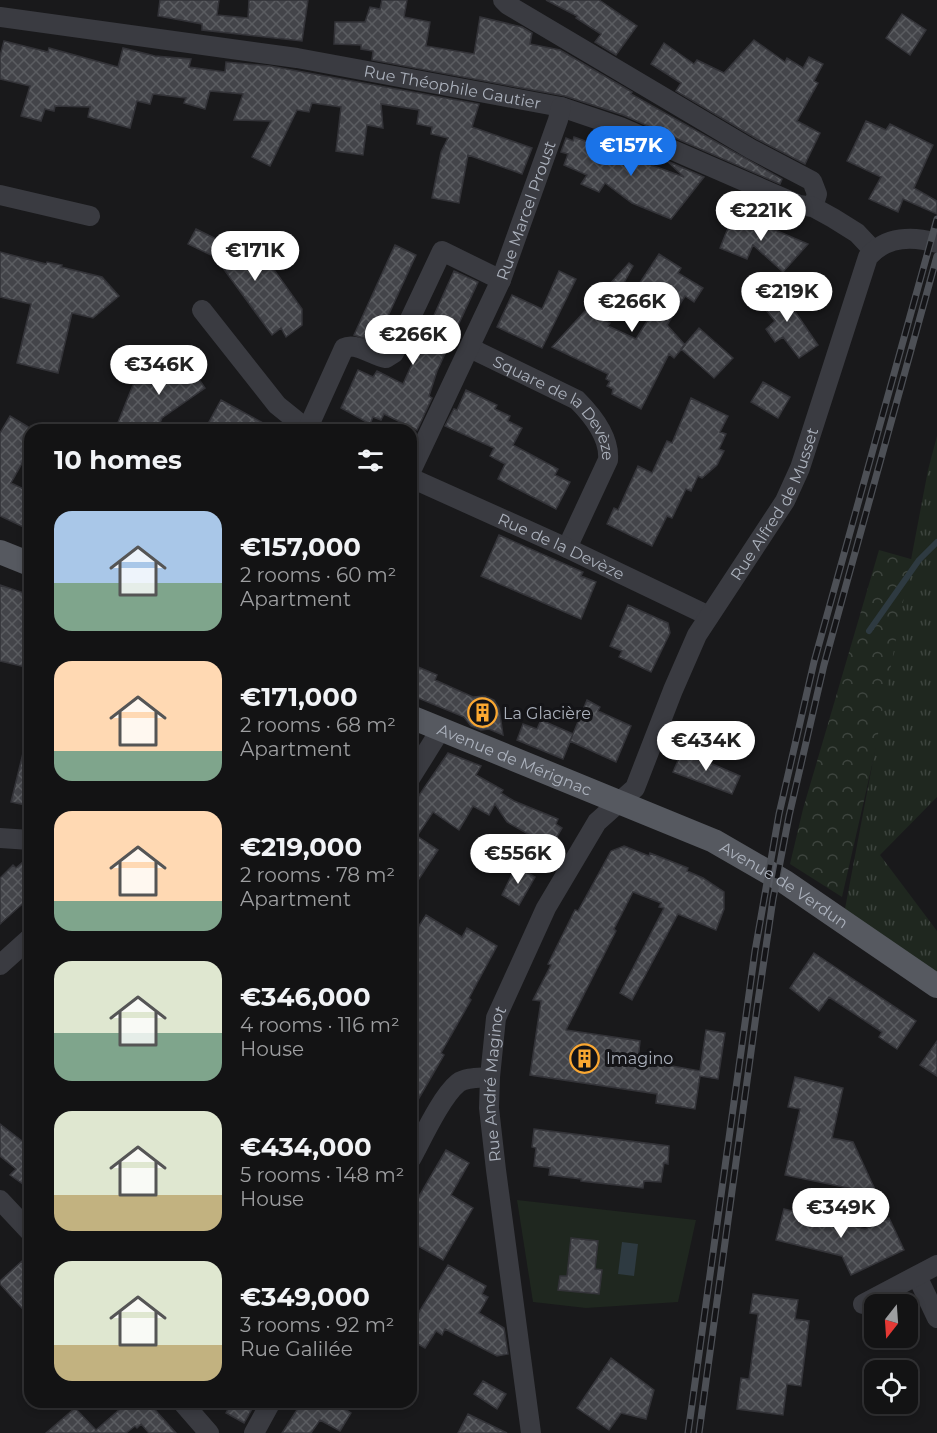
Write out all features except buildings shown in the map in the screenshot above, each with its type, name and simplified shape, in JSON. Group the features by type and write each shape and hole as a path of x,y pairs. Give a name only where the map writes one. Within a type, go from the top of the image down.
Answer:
{"main road":[{"path":"0,552 24,562"},
{"name":"Avenue de Mérignac","path":"417,719 619,803"},
{"name":"Avenue de Verdun","path":"619,803 714,841 757,864 937,986"}],"street":[{"path":"503,0 751,149 812,181 817,194 813,207"},
{"name":"Rue Théophile Gautier","path":"0,17 297,58 561,106 620,127 799,205 813,207 857,233 874,251"},
{"name":"Rue Marcel Proust","path":"311,424 344,348 348,345 376,357 386,358 394,353 442,251 501,280 561,106"},
{"path":"0,195 90,216"},
{"path":"874,251 895,241 908,238 937,243"},
{"name":"Rue Alfred de Musset","path":"619,803 635,788 697,635 785,501 796,476 868,257 874,251"},
{"path":"417,458 501,280"},
{"path":"202,310 277,405 301,424"},
{"name":"Square de la Devèze","path":"470,348 578,400 588,411 609,447 608,460 567,548"},
{"name":"Rue de la Devèze","path":"417,481 567,548 709,616"},
{"path":"417,768 441,729"},
{"name":"Rue André Maginot","path":"531,1433 489,1107 496,1017 546,908 597,822 619,803"},
{"path":"0,838 24,840"},
{"path":"0,965 24,943"},
{"path":"417,1149 446,1099 459,1082 490,1077"},
{"path":"0,1200 24,1226"},
{"path":"863,1304 937,1265"},
{"path":"916,1276 937,1318"},
{"path":"187,1408 209,1433"},
{"path":"254,1433 269,1408"}],"green space":[{"path":"937,436 937,797 880,855 937,931 937,977 844,914 928,470"},
{"path":"879,550 932,565 906,616 842,897 790,864 803,809"},
{"path":"517,1200 696,1220 678,1302 586,1308 533,1302"}],"shaded area":[{"path":"622,1242 638,1244 634,1276 618,1274"}],"waterway":[{"path":"869,631 919,560 937,542"}],"railway":[{"path":"688,1433 755,951 779,814 814,662 937,219"},
{"path":"699,1433 757,1008 773,899 789,816 824,665 937,256"}],"place":[{"name":"La Glacière","path":"482,713"},
{"name":"Imagino","path":"585,1058"}]}
